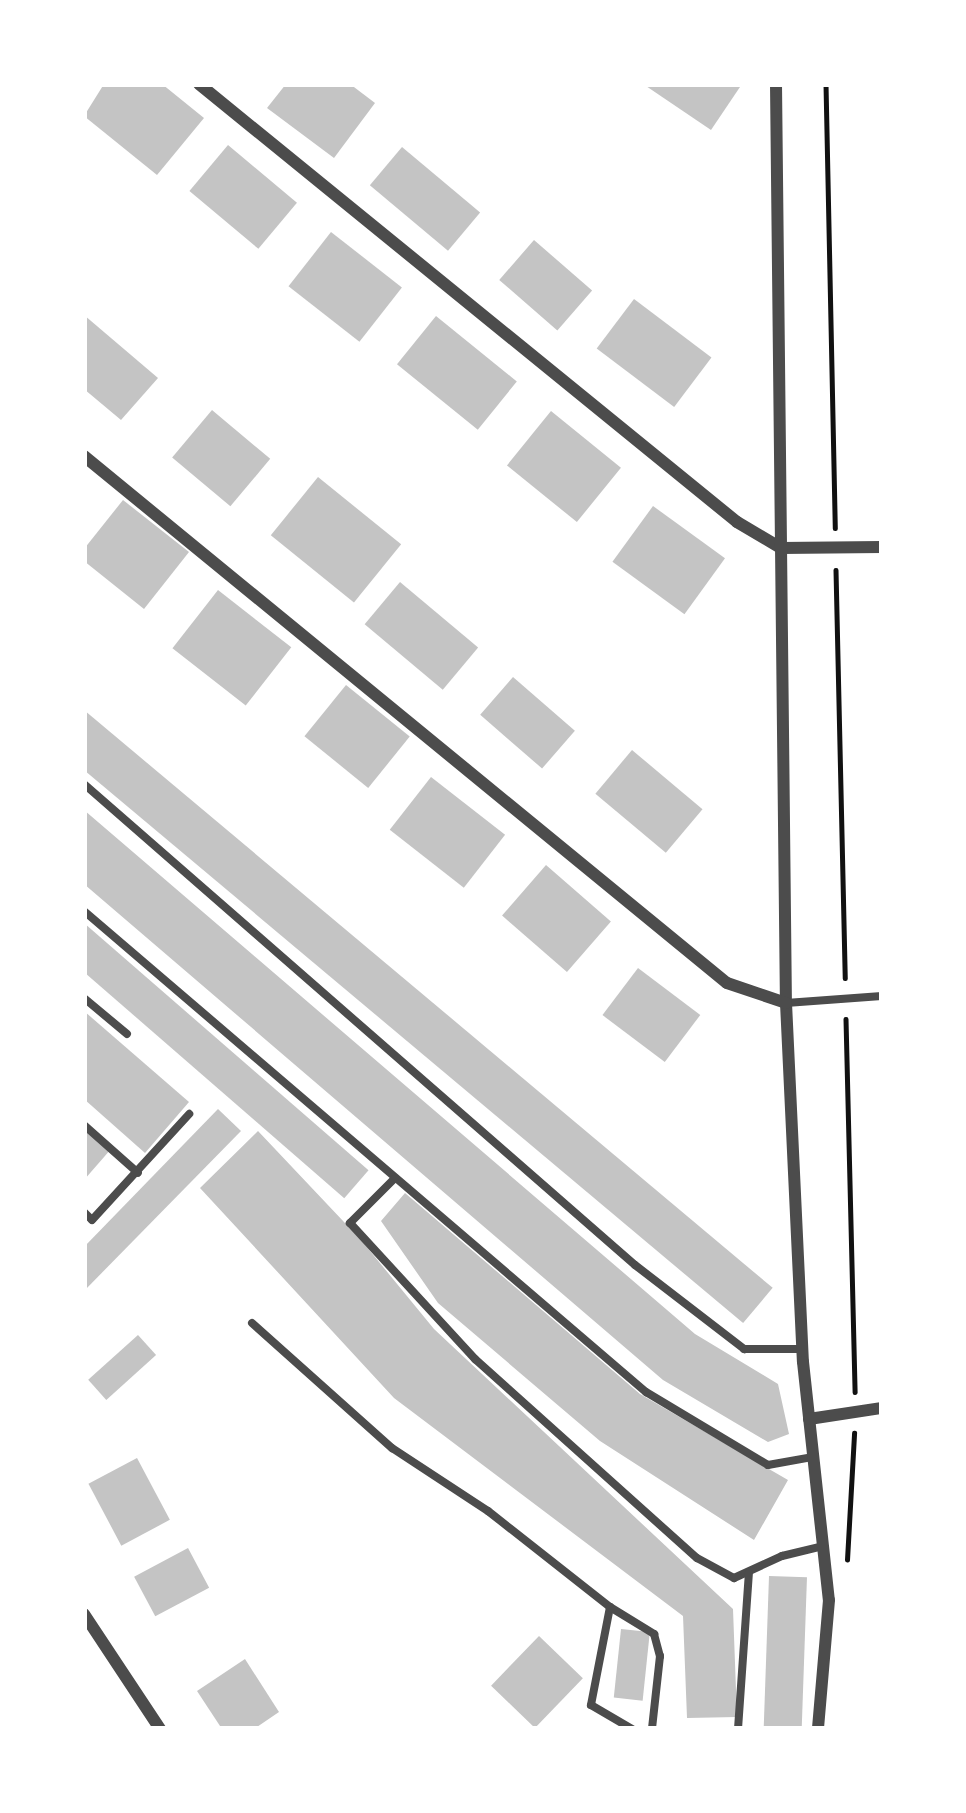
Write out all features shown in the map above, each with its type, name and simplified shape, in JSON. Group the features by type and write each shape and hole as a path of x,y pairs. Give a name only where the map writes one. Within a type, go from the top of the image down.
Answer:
{"street":[{"path":"199,84 737,522 781,548 882,548"},
{"path":"776,84 786,1003 802,1349 829,1600 818,1729"},
{"path":"84,456 727,983 786,1003"},
{"path":"809,1419 882,1408"},
{"path":"84,1614 160,1729"}],"lane":[{"path":"84,784 635,1264 744,1349 802,1349"},
{"path":"84,911 646,1392 768,1465 813,1456"},
{"path":"786,1003 882,996"},
{"path":"84,998 127,1034"},
{"path":"84,1212 92,1220 189,1114"},
{"path":"84,1125 138,1173"},
{"path":"395,1178 350,1223 413,1297 697,1558 734,1578 782,1556 823,1546"},
{"path":"252,1323 392,1448 488,1511 610,1607 654,1634 660,1656 652,1729"},
{"path":"738,1729 749,1573"},
{"path":"610,1607 591,1705 632,1729"}],"path":[{"path":"826,84 855,1413"}],"building":[{"path":"104,84 162,84 204,118 157,175 84,116"},
{"path":"286,84 350,84 375,103 334,158 267,108"},
{"path":"643,84 742,84 711,130"},
{"path":"228,145 297,203 258,249 189,191"},
{"path":"402,147 480,213 448,251 370,185"},
{"path":"331,232 402,287 359,342 289,286"},
{"path":"534,240 592,291 557,331 499,280"},
{"path":"634,299 711,357 674,407 597,349"},
{"path":"84,315 158,378 121,420 84,389"},
{"path":"436,316 517,381 478,430 397,364"},
{"path":"212,410 270,459 230,506 172,457"},
{"path":"551,411 621,468 577,522 507,465"},
{"path":"318,477 401,544 354,603 271,535"},
{"path":"123,500 189,552 144,609 84,561 84,549"},
{"path":"653,506 725,558 684,614 612,562"},
{"path":"400,582 478,648 443,690 365,624"},
{"path":"218,590 291,647 246,706 172,648"},
{"path":"513,677 575,731 542,769 480,715"},
{"path":"346,685 410,737 368,788 304,736"},
{"path":"84,710 773,1288 743,1323 84,770"},
{"path":"632,750 702,809 666,853 595,794"},
{"path":"431,777 505,835 464,888 390,830"},
{"path":"84,810 695,1334 778,1384 789,1434 768,1442 663,1380 84,884"},
{"path":"546,865 611,921 567,972 502,916"},
{"path":"84,923 369,1170 344,1198 84,972"},
{"path":"638,968 700,1015 665,1062 602,1015"},
{"path":"84,1011 189,1102 145,1153 84,1099"},
{"path":"218,1109 241,1131 84,1291 84,1247"},
{"path":"84,1126 111,1149 84,1180"},
{"path":"258,1131 361,1240 434,1329 733,1609 737,1717 687,1718 683,1616 394,1398 200,1188"},
{"path":"405,1193 640,1394 788,1480 754,1540 600,1441 438,1303 381,1221"},
{"path":"138,1335 156,1355 106,1400 88,1380"},
{"path":"137,1458 170,1520 121,1546 88,1484"},
{"path":"188,1548 209,1588 155,1616 134,1577"},
{"path":"769,1576 807,1577 802,1729 764,1729"},
{"path":"621,1629 650,1632 643,1701 614,1698"},
{"path":"539,1636 583,1678 535,1728 491,1686"},
{"path":"245,1659 279,1712 254,1729 222,1729 197,1691"}]}
